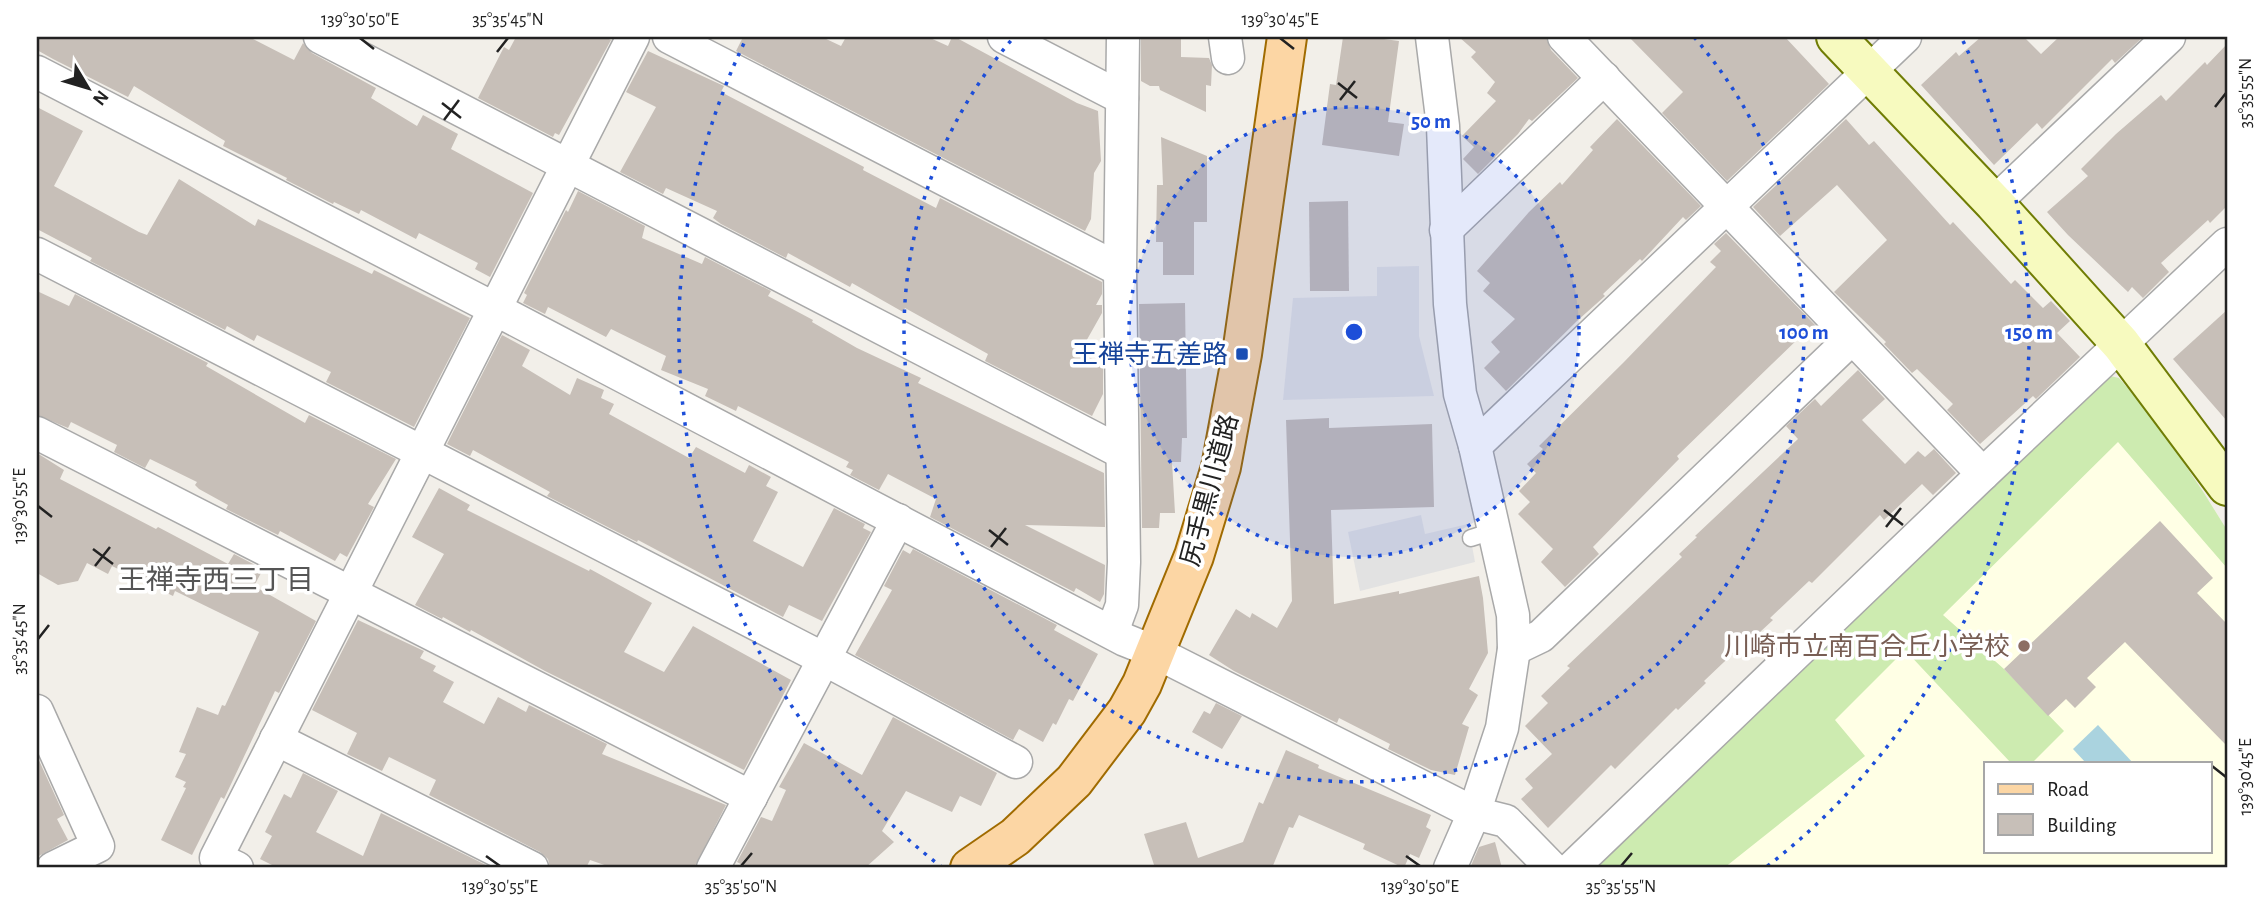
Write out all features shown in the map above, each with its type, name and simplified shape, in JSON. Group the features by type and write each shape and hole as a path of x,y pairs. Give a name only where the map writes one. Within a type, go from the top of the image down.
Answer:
{"main road":[{"name":"尻手黒川道路","path":"970,868 1015,837 1074,781 1127,711 1156,652 1194,556 1221,467 1242,354 1287,37"}],"street":[{"path":"320,37 1121,452"},
{"path":"237,868 216,858 633,37"},
{"path":"669,37 1120,270"},
{"path":"1004,37 1122,98"},
{"path":"1112,632 1122,605 1124,562 1120,270 1123,37"},
{"path":"1432,37 1443,126 1450,304 1460,394 1475,446 1482,535 1513,615 1514,649 1502,727 1475,813 1450,868"},
{"path":"1564,37 1983,474"},
{"path":"1836,37 1994,203 2121,344 2227,486"},
{"path":"1475,446 1905,37"},
{"path":"1994,203 2169,37"},
{"path":"37,72 1112,632 1475,813 1506,821 1552,868"},
{"path":"1446,230 1604,78"},
{"path":"1573,868 2227,244"},
{"path":"37,254 824,659 1016,762"},
{"path":"1514,649 1541,636 1852,338"},
{"path":"37,433 751,797"},
{"path":"713,868 898,520"},
{"path":"37,711 98,846 52,868"},
{"path":"276,739 532,868"}],"shaded area":[{"path":"1419,266 1419,336 1434,396 1283,400 1293,298 1377,296 1377,267"},
{"name":"川崎市立南百合丘小学校","path":"2119,378 2204,493 2227,530 2227,868 1588,868"},
{"path":"1421,515 1425,534 1468,524 1475,562 1360,591 1348,532"}],"green space":[{"path":"2106,375 2119,378 2155,420 2227,530 2227,568 2118,442 1943,615 2004,669 2064,731 2033,762 2010,762 1905,650 1835,720 1865,756 1724,868 1588,868"}],"water":[{"path":"2098,725 2132,762 2085,762 2073,749"}],"building":[{"path":"37,37 249,37 294,60 303,43 312,53 376,88 371,98 417,126 423,115 458,134 451,149 533,193 490,277 475,269 478,263 419,233 416,239 361,210 359,214 334,202 333,204 286,180 287,178 223,146 225,141 134,86 128,97 53,59 37,50"},
{"path":"516,37 605,37 611,40 559,135 555,133 553,137 478,98 504,47 509,50"},
{"path":"743,37 822,37 841,46 846,37 928,37 948,46 952,37 955,37 1077,103 1098,111 1101,161 1094,173 1091,219 1085,231 736,51"},
{"path":"1141,37 1181,37 1181,57 1209,58 1212,65 1211,86 1206,85 1206,112 1160,90 1159,86 1150,86 1141,81"},
{"path":"1343,37 1399,41 1388,122 1404,124 1399,156 1322,145 1330,84 1336,85"},
{"path":"1459,37 1546,37 1551,50 1578,78 1532,121 1529,119 1518,134 1478,174 1463,159 1474,147 1462,136 1496,101 1487,93 1495,82 1471,57 1476,52"},
{"path":"1629,37 1785,37 1829,84 1727,181 1662,113 1683,92"},
{"path":"1981,37 2024,37 2041,54 2059,37 2143,37 2115,63 2112,59 2042,129 2037,123 1994,165 1921,85 1956,52 1959,56"},
{"path":"2227,44 2227,206 2161,263 2169,272 2143,298 2132,287 2128,292 2047,212 2088,176 2081,169 2116,134 2161,95 2166,101"},
{"path":"648,51 724,86 721,92 936,208 940,198 1102,282 1102,294 1096,305 1102,305 1102,313 1080,352 1103,365 1103,394 1092,416 985,361 988,354 905,308 903,312 852,283 850,287 788,253 786,258 721,224 713,218 717,211 666,188 663,194 620,172 656,107 626,92"},
{"path":"37,107 83,131 54,186 139,232 147,235 179,179 255,226 258,219 372,274 374,270 470,318 414,427 326,382 331,372 257,335 254,341 227,326 225,330 90,261 92,258 37,229"},
{"path":"1617,119 1701,206 1686,220 1683,217 1642,261 1640,259 1603,294 1605,296 1506,391 1484,368 1500,352 1491,342 1515,319 1483,291 1490,283 1477,271 1529,212 1560,182 1562,185 1593,150 1590,147"},
{"path":"1846,119 1869,145 1874,141 1950,225 1953,222 2011,284 2015,280 2043,308 2051,301 2070,321 2057,333 2080,357 2036,399 2033,396 1980,444 1947,410 1953,404 1917,369 1912,373 1884,344 1886,342 1834,292 1887,240 1837,185 1780,236 1753,207"},
{"path":"1161,137 1207,156 1207,222 1194,222 1194,275 1163,275 1163,242 1156,242 1157,185 1163,185"},
{"path":"578,191 645,226 642,238 702,264 705,257 771,291 768,296 857,348 921,378 918,383 1104,473 1105,527 1025,525 1105,565 1104,594 1100,602 1076,588 1074,592 930,517 936,499 888,474 879,490 850,475 853,470 846,467 849,462 738,406 736,411 705,396 708,389 661,370 666,356 611,329 606,337 548,307 545,314 523,303 527,295 524,293"},
{"path":"1348,201 1349,291 1310,291 1309,202"},
{"path":"1726,233 1817,327 1806,338 1803,334 1677,456 1679,459 1593,547 1599,554 1565,587 1541,562 1553,549 1518,514 1530,502 1519,491 1536,473 1527,464 1543,449 1539,446 1716,267 1710,262 1721,251 1714,244"},
{"path":"37,291 69,306 75,294 208,363 206,366 305,423 309,415 396,459 368,504 374,507 347,557 340,553 335,561 280,531 278,535 226,509 228,505 199,489 195,485 197,482 150,459 145,468 114,452 117,445 71,422 68,428 37,415"},
{"path":"1185,303 1187,438 1182,438 1181,462 1172,462 1175,513 1160,513 1159,528 1142,528 1139,304"},
{"path":"2227,310 2227,421 2173,359"},
{"path":"502,335 530,350 522,366 570,395 577,378 604,390 601,398 614,404 609,414 689,458 696,447 745,473 749,465 771,477 766,486 778,492 753,541 803,567 834,508 865,524 863,528 871,532 822,621 789,605 783,617 638,540 637,542 547,496 550,492 473,450 470,456 447,444"},
{"path":"1858,370 1885,399 1862,420 1905,464 1918,451 1925,457 1934,449 1956,473 1933,495 1922,484 1884,520 1880,515 1812,583 1809,581 1770,618 1773,620 1704,681 1706,683 1678,710 1676,708 1615,769 1611,765 1548,828 1521,799 1533,788 1525,779 1552,754 1525,726 1548,703 1541,696 1570,668 1567,666 1682,557 1679,554 1697,537 1695,536 1798,439 1786,426 1815,399 1821,406"},
{"path":"1329,418 1329,428 1432,424 1434,507 1331,510 1334,604 1399,591 1399,594 1479,576 1488,653 1469,689 1478,695 1462,724 1469,727 1455,775 1431,770 1388,749 1390,744 1339,718 1337,723 1234,671 1209,655 1236,609 1250,618 1252,613 1277,628 1292,601 1286,420"},
{"path":"37,453 64,470 60,479 156,529 158,527 228,564 234,554 261,568 254,586 316,621 279,693 275,691 224,799 221,797 192,855 161,840 186,788 183,787 186,782 175,777 186,754 179,752 197,707 218,715 222,705 225,706 259,632 175,591 173,596 112,566 108,574 87,563 78,581 58,585 37,573"},
{"path":"439,488 470,505 467,510 589,571 590,569 652,603 624,652 664,672 693,626 791,680 744,770 545,671 471,630 470,632 415,605 444,554 412,537"},
{"path":"2160,521 2213,578 2197,593 2227,624 2227,746 2125,642 2087,678 2096,687 2075,708 2066,699 2048,716 2004,669"},
{"path":"913,549 1057,625 1054,630 1098,654 1073,701 1069,699 1056,725 1053,723 1043,742 1019,729 1013,740 855,655 892,590 884,586 903,550 910,554"},
{"path":"358,620 424,651 420,658 436,666 433,671 454,682 443,702 484,724 498,697 526,712 529,705 607,744 602,754 726,805 694,868 613,868 590,860 586,868 550,868 548,859 540,852 429,795 436,780 389,757 382,771 347,754 357,733 312,710"},
{"path":"1216,703 1242,716 1222,749 1192,732 1204,711 1210,714"},
{"path":"893,717 997,773 981,806 960,796 952,812 906,791 882,831 894,842 865,868 748,868 737,862 761,817 772,821 786,790 779,787 804,743 862,775"},
{"path":"1286,750 1319,765 1318,768 1431,815 1426,827 1431,830 1419,858 1410,854 1404,868 1363,849 1365,844 1299,815 1293,828 1289,827 1272,868 1155,868 1144,834 1186,822 1198,858 1243,842 1259,802 1263,804"},
{"path":"37,756 64,815 57,819 68,840 37,857"},
{"path":"303,773 338,791 316,832 363,856 381,813 492,868 278,868 260,859 272,836 265,832 284,794 291,798"},
{"path":"1495,842 1502,868 1470,868 1479,847"}],"place":[{"name":"王禅寺五差路","path":"1242,354"},
{"name":"川崎市立南百合丘小学校","path":"2024,646"}],"district":[{"name":"王禅寺西三丁目","path":"216,579"}]}
